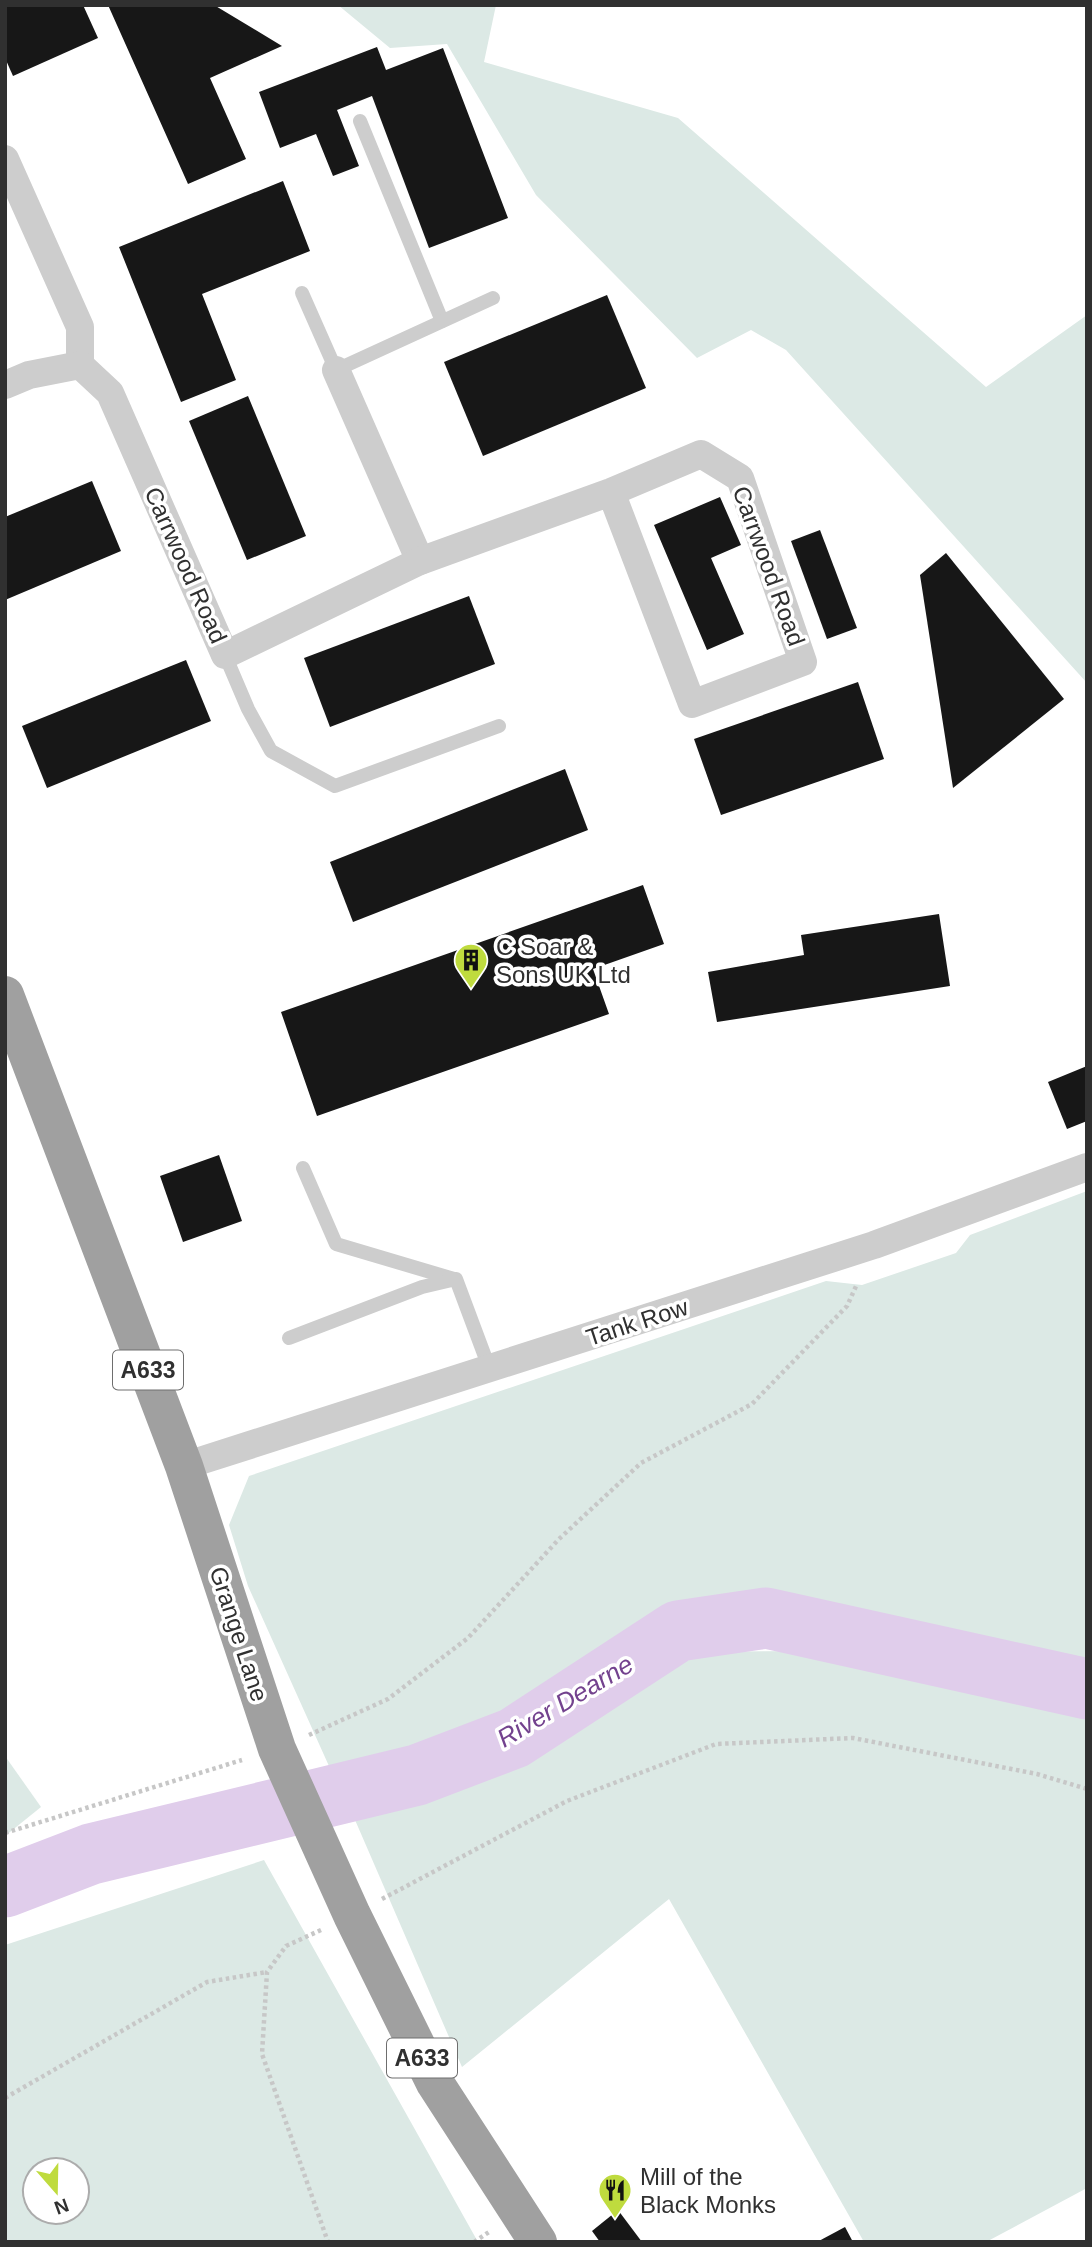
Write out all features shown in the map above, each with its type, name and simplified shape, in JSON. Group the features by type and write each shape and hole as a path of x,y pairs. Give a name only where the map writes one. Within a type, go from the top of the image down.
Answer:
{"highway":[{"name":"Grange Lane","path":"5,995 184,1466 277,1749 327,1863 435,2083 538,2242"}],"street":[{"path":"5,159 80,327 80,365 29,375 5,385"},
{"name":"Carrwood Road","path":"80,365 110,393 225,654 420,561 611,492 701,453 740,478 803,662 692,704 611,492"},
{"path":"336,370 420,561"},
{"name":"Tank Row","path":"184,1466 491,1370 874,1245 1087,1167"}],"lane":[{"path":"360,121 442,321"},
{"path":"302,293 336,370 494,299"},
{"path":"225,654 248,709 271,751 335,786 499,726"},
{"path":"303,1168 336,1244 456,1279"},
{"path":"289,1338 422,1287 456,1279"},
{"path":"456,1279 491,1370"}],"path":[{"path":"5,1833 277,1749 388,1699 468,1638 559,1539 641,1463 752,1404 847,1306 874,1245"},
{"path":"328,2242 262,2054 267,1972 286,1946 352,1915 568,1801 716,1744 853,1738 1037,1774 1087,1789"},
{"path":"5,2098 207,1982 267,1972"}],"shaded area":[{"path":"338,5 496,5 484,62 678,118 986,387 1087,315 1087,683 786,350 751,330 697,358 536,195 447,44 390,48"},
{"path":"1087,1191 1087,1672 765,1605 666,1617 500,1722 403,1769 333,1775 248,1586 229,1525 249,1476 826,1281 862,1285 956,1253 970,1235"},
{"path":"807,1651 1087,1716 1087,2188 986,2242 864,2242 669,1899 462,2067 352,1813 509,1765 680,1652"},
{"path":"5,1756 41,1807 5,1836"},
{"path":"264,1860 478,2242 5,2242 5,1945"}],"building":[{"path":"5,5 83,5 98,38 13,76 5,58"},
{"path":"108,5 214,5 282,46 210,78 246,159 188,184"},
{"path":"377,47 386,70 443,48 508,218 429,248 372,96 337,110 359,166 333,176 316,134 280,148 259,92"},
{"path":"283,181 310,251 202,294 236,380 181,402 119,247"},
{"path":"607,295 646,388 483,456 444,362"},
{"path":"248,396 306,536 247,560 189,421"},
{"path":"92,481 121,551 5,600 5,517"},
{"path":"720,497 741,545 711,558 744,634 707,650 654,525"},
{"path":"820,530 857,628 827,639 791,541"},
{"path":"946,553 1064,699 953,788 920,575"},
{"path":"469,596 495,664 330,727 304,658"},
{"path":"186,660 211,721 47,788 22,726"},
{"path":"858,682 884,759 721,815 694,739"},
{"path":"565,769 588,830 353,922 330,862"},
{"name":"C Soar & Sons UK Ltd","path":"643,885 664,944 593,969 609,1014 317,1116 281,1012"},
{"path":"939,914 950,986 717,1022 708,972 804,955 801,935"},
{"path":"1087,1066 1087,1121 1067,1129 1048,1082"},
{"path":"219,1155 242,1221 183,1242 160,1176"},
{"name":"Mill of the Black Monks","path":"618,2210 642,2242 600,2242 592,2231"},
{"path":"845,2227 853,2242 817,2242"}],"waterway":[{"name":"River Dearne","path":"5,1887 91,1854 417,1775 514,1738 678,1631 766,1618 1087,1689"}],"place":[{"name":"C Soar & Sons UK Ltd","path":"471,990"},
{"name":"Mill of the Black Monks","path":"615,2220"}]}
